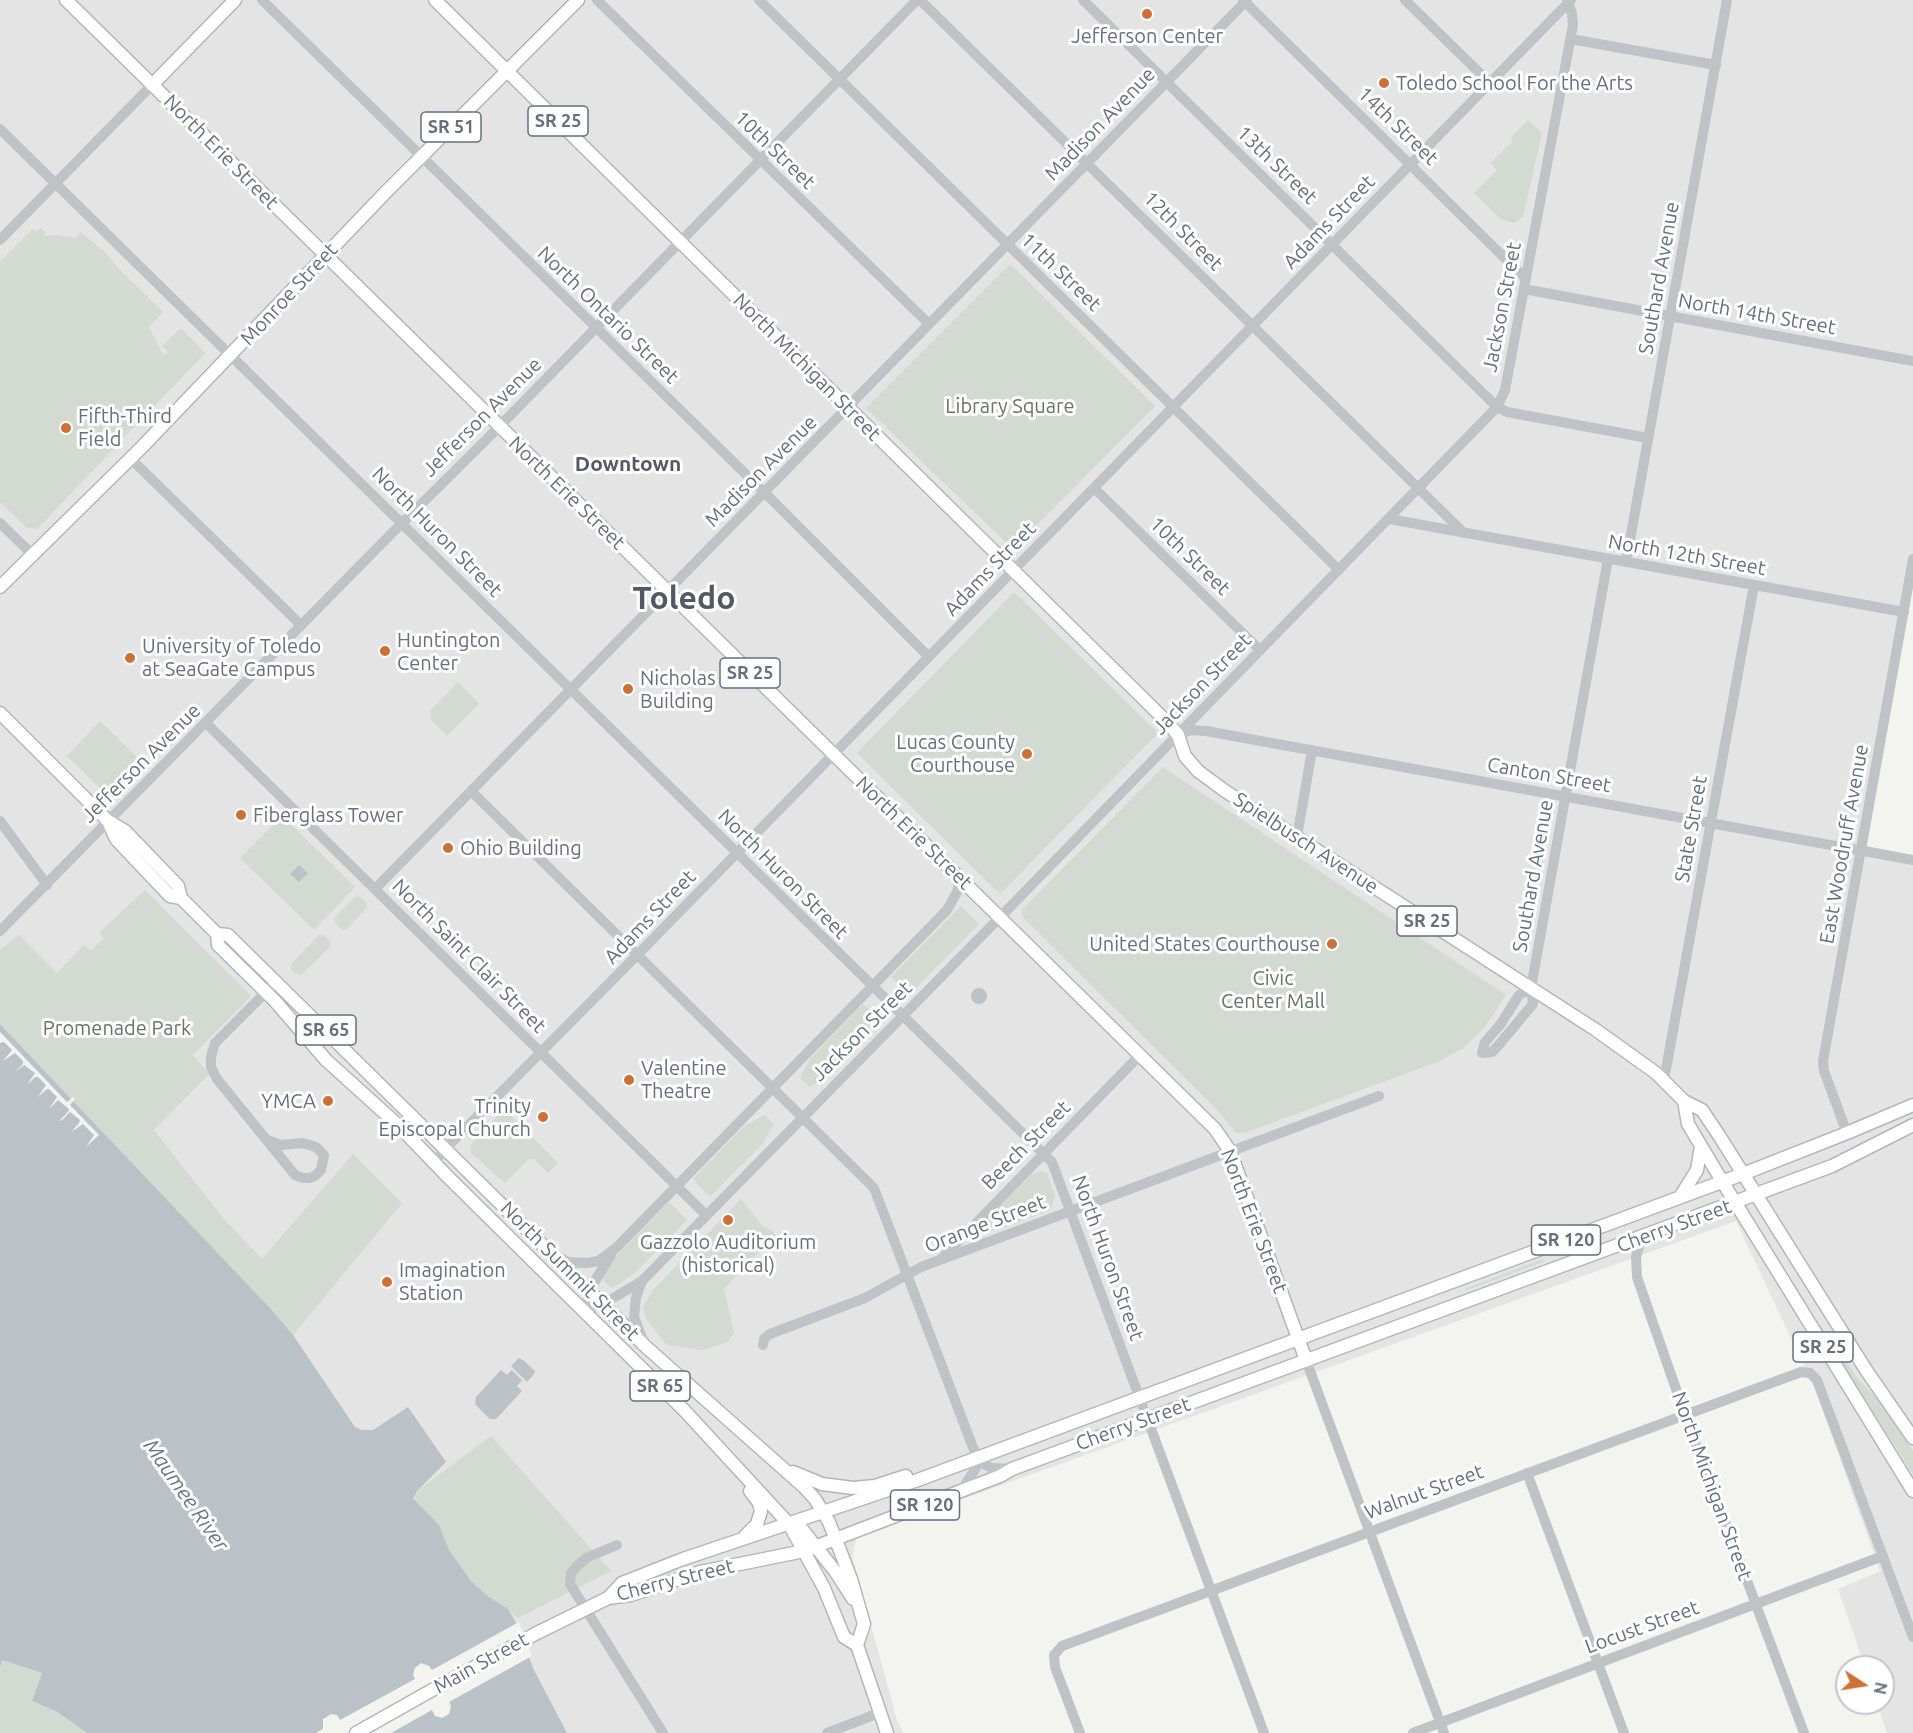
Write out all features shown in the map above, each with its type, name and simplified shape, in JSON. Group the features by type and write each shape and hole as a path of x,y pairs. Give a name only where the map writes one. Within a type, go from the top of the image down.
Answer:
{"main road":[{"name":"SR 25","path":"66,0 152,85"},
{"path":"152,85 235,0"},
{"name":"North Michigan Street","path":"435,0 1178,735"},
{"name":"Monroe Street","path":"0,587 231,356 325,255 578,0"},
{"name":"North Erie Street","path":"152,85 833,755 1001,916 1215,1129 1230,1150 1306,1360"},
{"name":"North Summit Street","path":"0,713 108,822 125,831 178,886 181,898 217,934 218,945 266,992 326,1060 392,1118 434,1163 684,1410 734,1464 810,1549 844,1637 857,1644"},
{"name":"Spielbusch Avenue","path":"1178,735 1185,756 1212,783 1643,1062 1684,1101 1702,1110 1743,1174"},
{"name":"North Summit Street","path":"217,934 228,935 645,1346 804,1487 824,1512 851,1579 864,1624 857,1644 887,1733"},
{"path":"302,1032 306,1022 315,1019"},
{"path":"358,1088 368,1084 369,1072"},
{"name":"Spielbusch Avenue","path":"1684,1101 1688,1124 1735,1203"},
{"name":"Cherry Street","path":"608,1598 622,1583 683,1559 824,1512 1140,1398 1743,1174 1913,1105"},
{"name":"Cherry Street","path":"608,1598 631,1595 700,1572 810,1549 1000,1476 1012,1469 1757,1195 1832,1166 1913,1125"},
{"path":"1680,1197 1697,1170 1701,1144"},
{"name":"SR 25","path":"1743,1174 1866,1370 1913,1438"},
{"name":"SR 25","path":"1735,1203 1913,1490"},
{"path":"769,1457 812,1481 843,1488 869,1486 914,1474 933,1473"},
{"path":"734,1464 759,1503 761,1512 754,1529 736,1541"},
{"path":"810,1549 859,1608"},
{"name":"Main Street","path":"356,1733 537,1633 608,1598"}],"street":[{"name":"North Ontario Street","path":"262,0 929,657"},
{"name":"10th Street","path":"597,0 929,324"},
{"name":"11th Street","path":"759,0 1339,570"},
{"name":"Jefferson Avenue","path":"0,931 919,0"},
{"name":"12th Street","path":"919,0 1419,488"},
{"name":"13th Street","path":"1083,0 1497,407"},
{"path":"1405,0 1490,83"},
{"name":"Southard Avenue","path":"1626,562 1728,0"},
{"name":"Madison Avenue","path":"375,889 1245,1"},
{"name":"14th Street","path":"1245,1 1411,164 1525,284"},
{"name":"Adams Street","path":"434,1163 446,1148 737,854 1569,1"},
{"name":"Jackson Street","path":"584,1310 603,1304 642,1281 1497,407 1505,390 1571,39 1573,25 1569,1"},
{"path":"1571,39 1716,65"},
{"path":"0,240 152,85"},
{"name":"North Huron Street","path":"0,129 1044,1153 1054,1166 1264,1733"},
{"name":"North 14th Street","path":"1525,284 1670,317 1913,361"},
{"path":"1497,407 1507,412 1648,438"},
{"path":"130,458 301,625"},
{"name":"10th Street","path":"1094,488 1260,650"},
{"path":"1419,488 1464,533"},
{"name":"North 12th Street","path":"1389,519 1904,612"},
{"path":"0,523 33,555"},
{"name":"Southard Avenue","path":"1531,988 1519,995 1500,1025 1485,1042 1482,1053 1492,1052 1533,1004 1531,988 1608,559"},
{"name":"East Woodruff Avenue","path":"1846,1134 1824,1071 1823,1061 1913,559"},
{"name":"State Street","path":"1664,1080 1754,585"},
{"name":"North Saint Clair Street","path":"206,723 706,1215"},
{"name":"Canton Street","path":"1178,735 1191,730 1200,730 1913,860"},
{"path":"1297,837 1312,750"},
{"path":"471,791 874,1188 977,1458 976,1468 961,1491"},
{"path":"0,821 47,885"},
{"name":"Jackson Street","path":"553,1254 568,1262 587,1263 598,1261 616,1248 947,910 957,892 960,878"},
{"path":"267,1140 281,1145 303,1143 316,1147 324,1155 321,1170 309,1178 295,1175 217,1078 211,1067 210,1057 215,1043 276,982"},
{"name":"Beech Street","path":"938,1262 1141,1054"},
{"name":"Orange Street","path":"763,1345 764,1339 770,1334 865,1298 908,1274 1230,1150 1379,1096"},
{"name":"North Michigan Street","path":"1642,1238 1636,1257 1637,1277 1685,1414 1804,1733"},
{"name":"Jackson Street","path":"584,1310 599,1274 616,1248"},
{"name":"Jackson Street","path":"642,1281 636,1297 634,1317 645,1346"},
{"name":"North Erie Street","path":"1306,1360 1442,1728"},
{"name":"Walnut Street","path":"1080,1733 1055,1667 1054,1655 1062,1646 1801,1372 1810,1373 1817,1380 1883,1556"},
{"path":"977,1458 992,1468 1012,1469"},
{"path":"1527,1473 1624,1733"},
{"path":"617,1545 588,1557 579,1564 572,1573 570,1584 663,1733"},
{"path":"1883,1556 1913,1637"},
{"name":"Locust Street","path":"1413,1733 1442,1728 1598,1663 1883,1556"},
{"path":"827,1733 879,1713"}],"shaded area":[{"path":"0,0 1913,0 1913,586 1867,846 1913,855 1913,1733 1887,1733 1881,1715 1895,1715 1895,1655 1861,1655 1838,1589 1880,1571 1815,1389 1736,1221 857,1537 852,1556 897,1720 903,1733 567,1733 533,1668 517,1624 461,1570 413,1497 408,1408 373,1430 362,1430 355,1427 293,1336 271,1309 0,1024"}],"green space":[{"path":"1528,120 1542,133 1523,217 1514,223 1501,219 1474,193 1497,170 1491,163 1513,141 1510,138"},
{"name":"Fifth-Third Field","path":"41,228 45,233 43,236 58,235 76,238 81,232 107,254 118,268 163,312 149,327 163,355 169,352 162,346 181,328 205,353 37,529 27,528 0,502 0,262 33,229 37,232"},
{"name":"Library Square","path":"1010,264 1155,406 1013,549 866,408"},
{"path":"1014,592 1158,733 1000,894 857,753"},
{"path":"458,682 479,704 447,736 431,720 430,711"},
{"path":"100,721 143,763 110,798 67,756"},
{"name":"Civic Center Mall","path":"1163,767 1506,995 1483,1029 1463,1048 1440,1061 1244,1133 1236,1133 1220,1113 1022,916 1022,910"},
{"path":"282,816 355,887 314,930 240,858"},
{"name":"Promenade Park","path":"145,890 251,996 193,1055 209,1074 154,1130 223,1218 262,1259 353,1154 402,1203 293,1335 271,1309 0,1024 0,950 19,935 57,973 84,945 91,951 104,938 99,933"},
{"path":"355,897 360,897 367,903 367,907 347,929 342,930 335,922 335,917"},
{"path":"961,906 979,924 909,995 891,977"},
{"path":"319,935 324,935 330,941 330,947 301,975 296,974 291,969 291,964"},
{"path":"863,1004 882,1022 827,1076 810,1087 800,1078 811,1058"},
{"path":"504,1109 558,1163 548,1173 534,1159 529,1159 505,1183 471,1153 471,1144"},
{"path":"764,1115 774,1124 763,1143 710,1197 693,1179 743,1127"},
{"path":"1042,1171 1047,1173 1055,1196 1051,1208 1046,1212 997,1230 992,1229 988,1223 990,1216 1031,1175"},
{"path":"741,1199 763,1227 771,1230 779,1239 768,1242 724,1289 734,1333 728,1342 702,1350 667,1345 646,1319 643,1307 653,1290"},
{"path":"669,1202 687,1220 634,1274 612,1288 602,1279 606,1269"},
{"path":"1543,1259 1543,1262 1465,1289"},
{"path":"1809,1312 1837,1347 1858,1379 1876,1397 1913,1451 1913,1474"},
{"path":"491,1436 611,1571 518,1618 471,1581 449,1550 439,1525 413,1497 417,1491"},
{"path":"2,1660 42,1673 32,1701 57,1712 87,1733 0,1733"}],"water":[{"path":"299,865 308,873 299,882 290,874"},
{"path":"979,988 985,990 987,996 985,1002 979,1004 973,1002 971,996 973,990"},
{"name":"Maumee River","path":"0,1024 271,1309 293,1335 355,1427 362,1430 373,1430 408,1407 446,1462 413,1498 439,1525 449,1550 471,1581 489,1597 508,1609 517,1624 533,1668 567,1733 87,1733 57,1712 32,1701 42,1673 2,1660 0,1668"},
{"path":"519,1358 535,1371 527,1382 511,1366"},
{"path":"501,1370 507,1375 512,1370 522,1380 517,1386 522,1391 496,1419 490,1419 475,1404 476,1397"}],"pier":[{"path":"0,1032 67,1102 73,1097 75,1099 70,1105 99,1135 86,1147 94,1135 83,1124 71,1132 80,1120 70,1112 61,1121 69,1109 58,1100 49,1109 57,1097 47,1089 38,1097 46,1085 38,1077 27,1085 35,1073 24,1065 14,1073 23,1064 15,1053 3,1061 12,1050 4,1042 0,1043"},
{"path":"519,1622 532,1656 449,1702 451,1706 449,1714 442,1718 435,1716 432,1710 391,1733 316,1733 323,1729 323,1719 331,1714 337,1715 340,1720 415,1679 413,1675 415,1668 421,1663 432,1670"}],"place":[{"name":"Jefferson Center","path":"1147,14"},
{"name":"Toledo School For the Arts","path":"1384,83"},
{"name":"Fifth-Third Field","path":"66,428"},
{"name":"Huntington Center","path":"385,651"},
{"name":"University of Toledo at SeaGate Campus","path":"130,658"},
{"name":"Nicholas Building","path":"628,689"},
{"name":"Lucas County Courthouse","path":"1027,754"},
{"name":"Fiberglass Tower","path":"241,815"},
{"name":"Ohio Building","path":"448,848"},
{"name":"United States Courthouse","path":"1332,944"},
{"name":"Valentine Theatre","path":"629,1080"},
{"name":"YMCA","path":"328,1101"},
{"name":"Trinity Episcopal Church","path":"543,1117"},
{"name":"Gazzolo Auditorium (historical)","path":"728,1220"},
{"name":"Imagination Station","path":"387,1282"}],"district":[{"name":"Downtown","path":"628,464"},
{"name":"Toledo","path":"684,598"}]}
